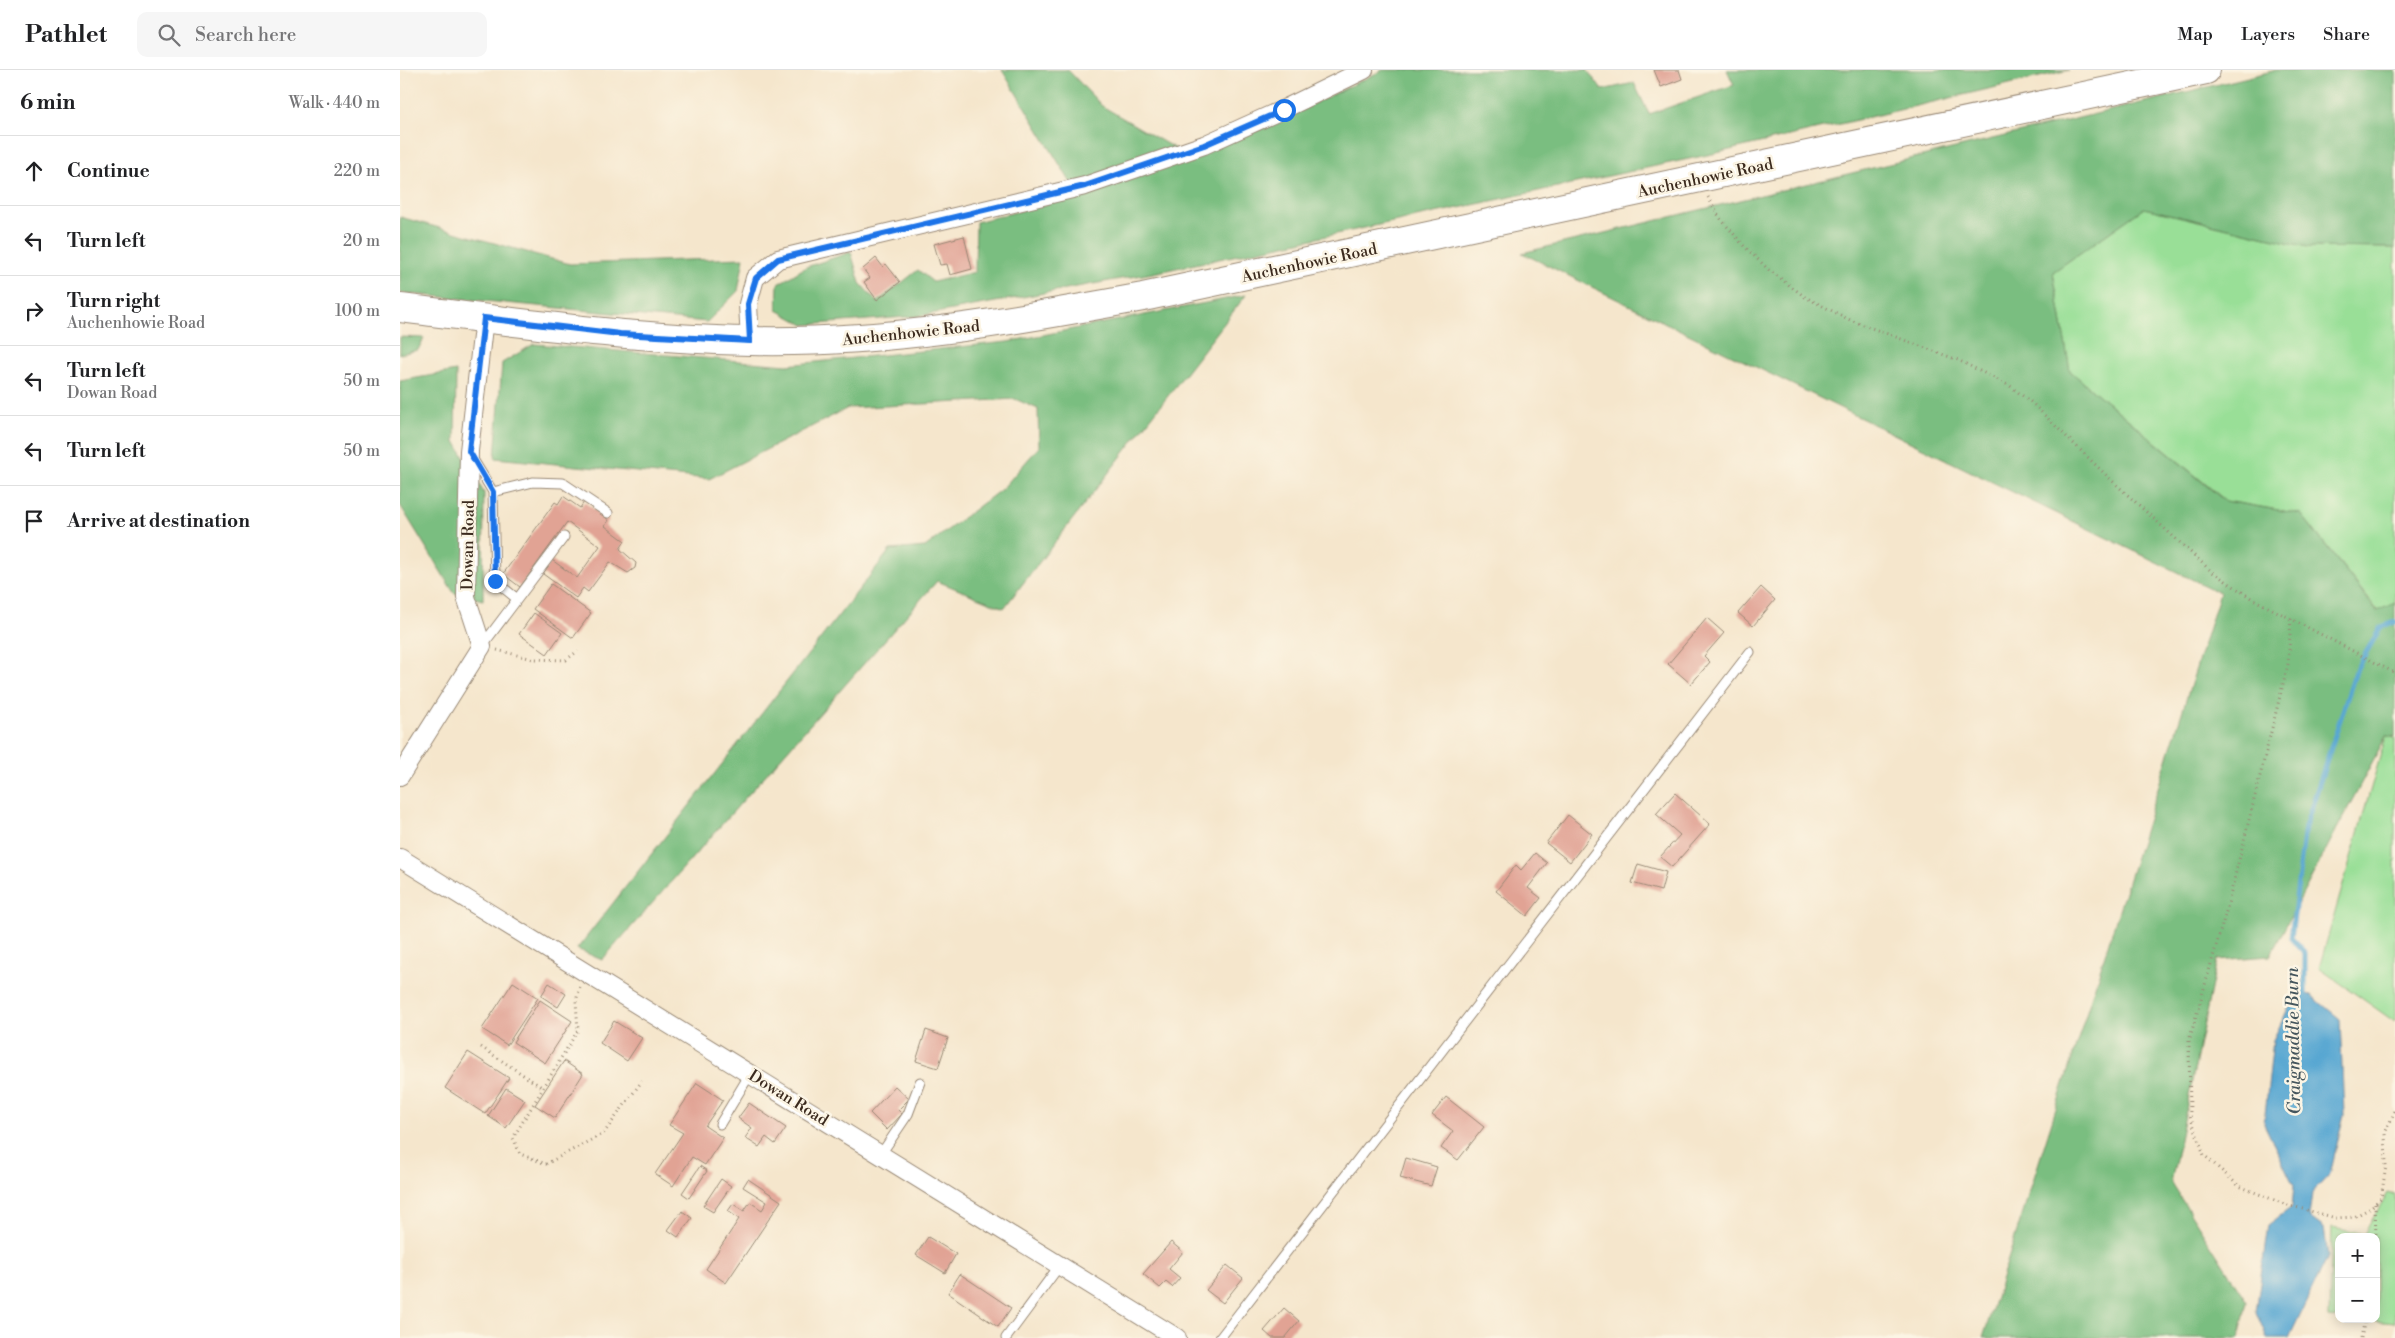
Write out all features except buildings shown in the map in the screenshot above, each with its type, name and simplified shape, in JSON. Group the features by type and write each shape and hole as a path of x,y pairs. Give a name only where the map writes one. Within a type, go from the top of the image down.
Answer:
{"main road":[{"name":"Auchenhowie Road","path":"400,308 620,334 750,341 839,340 910,335 1026,319 1144,297 2206,70"}],"street":[{"path":"750,341 748,304 756,278 778,259 1085,186 1204,145 1284,110 1364,70"},
{"name":"Dowan Road","path":"482,646 466,596 469,451 484,318"},
{"path":"400,776 482,646"},
{"name":"Dowan Road","path":"400,858 1176,1338"}],"lane":[{"path":"469,451 493,492 495,581 516,598"},
{"path":"493,492 533,482 562,483 608,513"},
{"path":"482,646 516,598 564,537"},
{"path":"1220,1338 1750,652"},
{"path":"720,1124 750,1074"},
{"path":"881,1154 905,1120 920,1082"},
{"path":"1006,1338 1060,1265"}],"path":[{"path":"1701,178 1720,218 1744,246 1769,270 1805,297 1850,320 1958,360 2010,386 2032,403 2107,476 2211,571 2251,598 2395,673"},
{"path":"2291,619 2288,664 2227,908 2189,1041 2190,1115 2204,1155 2239,1186 2284,1204 2336,1218 2354,1217 2369,1209 2381,1198 2386,1166 2385,1134 2395,1111"},
{"path":"482,646 533,659 566,660 578,651"},
{"path":"585,972 576,1001 578,1030 513,1138 520,1154 546,1164 604,1133 642,1081"},
{"path":"480,1047 543,1088"},
{"path":"2376,1203 2376,1233"},
{"path":"2361,1338 2364,1323"}],"green space":[{"path":"1002,70 1068,70 1102,106 1191,158 1282,119 1383,70 1587,70 1602,90 1634,83 1649,114 1734,85 1727,70 2069,70 1717,153 1153,273 919,316 804,325 777,310 778,284 806,267 851,252 860,283 877,302 918,270 933,282 975,272 976,222 1079,196"},
{"path":"2277,70 2395,70 2395,248 2308,247 2144,208 2053,272 2070,371 2225,501 2301,514 2377,611 2395,603 2395,737 2386,736 2270,956 2217,960 2171,1183 2247,1302 2239,1338 1983,1338 2220,593 1522,253"},
{"path":"2144,208 2308,247 2395,248 2395,603 2378,611 2301,514 2226,501 2070,371 2053,272"},
{"path":"400,217 570,264 744,258 738,291 707,322 400,293"},
{"path":"1246,295 1004,608 937,581 602,960 577,949 890,550 925,547 1003,488 1039,447 1038,409 1015,399 848,408 709,479 495,458 502,363 534,344 787,365 1007,342"},
{"path":"400,337 424,338 418,350 400,354"},
{"path":"456,371 455,441 484,493 483,600 454,593 400,505 400,381"},
{"path":"2386,736 2395,738 2395,1022 2319,968"},
{"path":"2388,1192 2395,1194 2395,1323 2380,1322 2380,1233 2365,1233"},
{"path":"2332,1228 2359,1233 2335,1233 2335,1318 2329,1317"}],"water":[{"path":"2296,992 2311,995 2340,1019 2344,1114 2330,1174 2312,1193 2309,1217 2324,1228 2328,1256 2289,1338 2267,1338 2256,1312 2268,1225 2292,1207 2294,1186 2264,1124 2273,1040"}],"waterway":[{"name":"Craigmaddie Burn","path":"2305,1001 2305,953 2291,938 2305,827 2357,668 2381,627 2395,622"}],"route":[{"path":"495,581 493,492 469,451 484,318 620,334 750,341 748,304 756,278 778,259 1085,186 1204,145 1284,110"}]}
